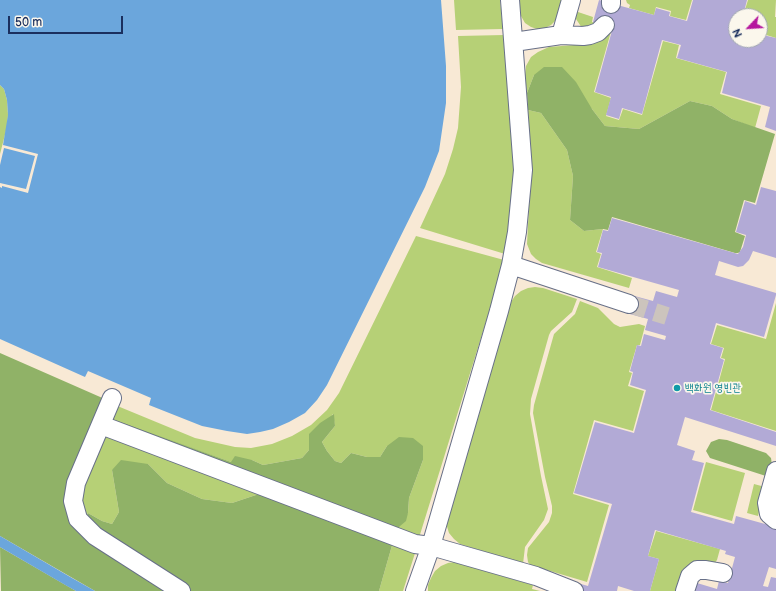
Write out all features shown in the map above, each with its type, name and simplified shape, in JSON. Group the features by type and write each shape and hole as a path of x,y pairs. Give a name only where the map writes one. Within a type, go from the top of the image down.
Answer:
{"street":[{"path":"415,591 431,546 511,265 517,232 523,170 510,0"},
{"path":"561,35 571,0"},
{"path":"514,42 561,35 590,35 598,32 605,25"},
{"path":"511,265 629,304"},
{"path":"112,398 76,483 73,501 78,519 95,536 181,591"},
{"path":"101,425 415,544 431,546 536,576 574,591"},
{"path":"776,471 767,503 769,514 776,520"},
{"path":"685,591 690,576 697,570 723,573"}],"green space":[{"path":"454,0 500,0 503,29 456,30"},
{"path":"519,0 563,0 556,20 545,28 537,29 525,23 521,16"},
{"path":"626,0 692,0 686,20 670,16 671,11 656,7 654,15 629,8 630,5"},
{"path":"748,0 776,0 776,38 768,36 768,8 746,8"},
{"path":"575,11 593,17 592,22 598,24 582,28 574,16"},
{"path":"612,28 594,92 611,98 606,116 619,120 623,109 642,115 663,41 679,45 676,58 726,72 720,94 761,106 755,128 732,119 712,106 690,101 639,129 605,126 592,109 534,75 527,93 525,76 526,66 531,57 549,47 587,44"},
{"path":"504,35 514,168 505,254 420,228 445,174 458,128 461,87 458,36"},
{"path":"544,67 562,67 576,82 592,109 605,126 639,129 690,101 712,106 732,119 775,134 755,203 744,200 735,232 745,236 740,252 735,253 612,217 608,230 603,229 584,231 570,220 573,176 567,150 541,113 528,110 527,93 534,75"},
{"path":"0,85 4,89 7,100 8,115 7,127 0,154"},
{"path":"528,110 541,113 567,150 573,176 570,220 584,231 603,229 596,252 601,254 597,267 632,278 629,288 542,263 531,254 527,244 531,168"},
{"path":"416,236 504,260 418,541 393,532 408,513 409,498 423,460 387,446 380,457 367,457 351,453 341,463 335,461 322,442 335,426 333,414 302,458 263,465 252,460 231,462 115,421 107,422 115,405 195,438 235,447 251,448 272,444 292,436 311,425 327,410 339,393"},
{"path":"535,287 543,288 577,299 572,312 551,331 549,335 531,399 530,414 548,509 544,520 525,547 523,564 460,544 449,533 445,520 446,511 511,302 521,291"},
{"path":"580,301 598,308 614,324 620,327 639,324 645,326 640,345 637,345 629,372 632,373 628,386 644,391 633,431 594,420 573,494 609,505 587,582 530,565 527,555 528,548 549,522 552,513 552,506 533,413 534,405 554,334 575,314"},
{"path":"776,303 776,431 711,410 725,359 721,358 724,348 711,344 717,325 766,339"},
{"path":"0,353 107,400 69,508 173,591 95,591 0,536"},
{"path":"334,414 335,426 322,442 335,461 341,463 351,453 367,457 380,457 387,446 399,437 413,438 423,446 423,460 409,498 406,521 393,532 113,425 115,420 231,462 235,456 252,460 263,465 302,458 309,450 309,434 320,423"},
{"path":"107,434 265,492 232,503 202,499 167,483 148,464 112,470 119,512 112,524 102,521 88,513 86,521 78,490"},
{"path":"719,439 727,440 766,453 771,458 772,465 769,477 710,458 706,451 711,442"},
{"path":"121,460 148,464 167,483 202,499 232,503 265,492 393,542 379,591 189,591 86,521 88,513 102,521 112,524 119,512 112,470"},
{"path":"706,462 745,473 732,521 693,510"},
{"path":"754,484 765,487 758,516 747,513"},
{"path":"656,531 720,549 717,560 682,591 650,591 659,559 648,556"},
{"path":"393,542 416,550 403,591 379,591"},
{"path":"0,547 76,591 1,591"},
{"path":"455,562 533,585 532,589 540,591 428,591 428,585 435,571 441,566"}],"water":[{"path":"0,0 441,0 446,66 446,103 439,151 425,187 327,385 317,400 305,413 273,429 247,434 202,426 149,405 151,398 88,371 85,377 0,339 0,187 2,188 2,186 28,193 38,154 3,145 8,115 7,100 4,89 0,85"},
{"path":"4,148 35,156 26,189 0,183 0,165"},
{"path":"0,536 95,591 76,591 67,586 0,547"}],"building":[{"path":"599,0 654,15 656,8 670,12 669,16 687,21 693,0 747,0 745,8 728,8 728,48 768,48 768,36 776,38 776,131 765,127 770,107 722,93 727,72 677,58 681,45 662,40 642,114 622,108 619,119 606,115 611,97 595,92 613,27 593,22"},
{"name":"백화원 영빈관","path":"761,187 776,191 776,258 753,251 749,260 743,266 738,267 719,261 715,275 776,293 776,295 764,337 716,323 710,344 723,348 720,358 724,360 710,410 776,432 776,446 685,417 677,445 695,451 692,460 704,463 691,512 734,524 736,516 776,527 776,569 769,567 763,586 768,587 771,577 776,578 776,591 695,591 697,583 717,589 719,581 728,583 735,557 725,554 726,551 655,530 648,556 659,559 650,591 634,591 618,586 617,591 579,591 581,584 588,586 612,504 574,493 595,422 634,433 646,390 630,385 633,372 630,371 637,345 641,346 644,334 665,340 666,336 645,330 648,319 626,313 631,295 653,301 656,291 677,297 679,290 598,267 602,253 597,252 603,230 608,231 612,218 738,254 743,247 746,235 736,232 745,201 756,205"}],"tunnel":[{"path":"629,304 667,316"}],"place":[{"name":"백화원 영빈관","path":"677,388"}]}
